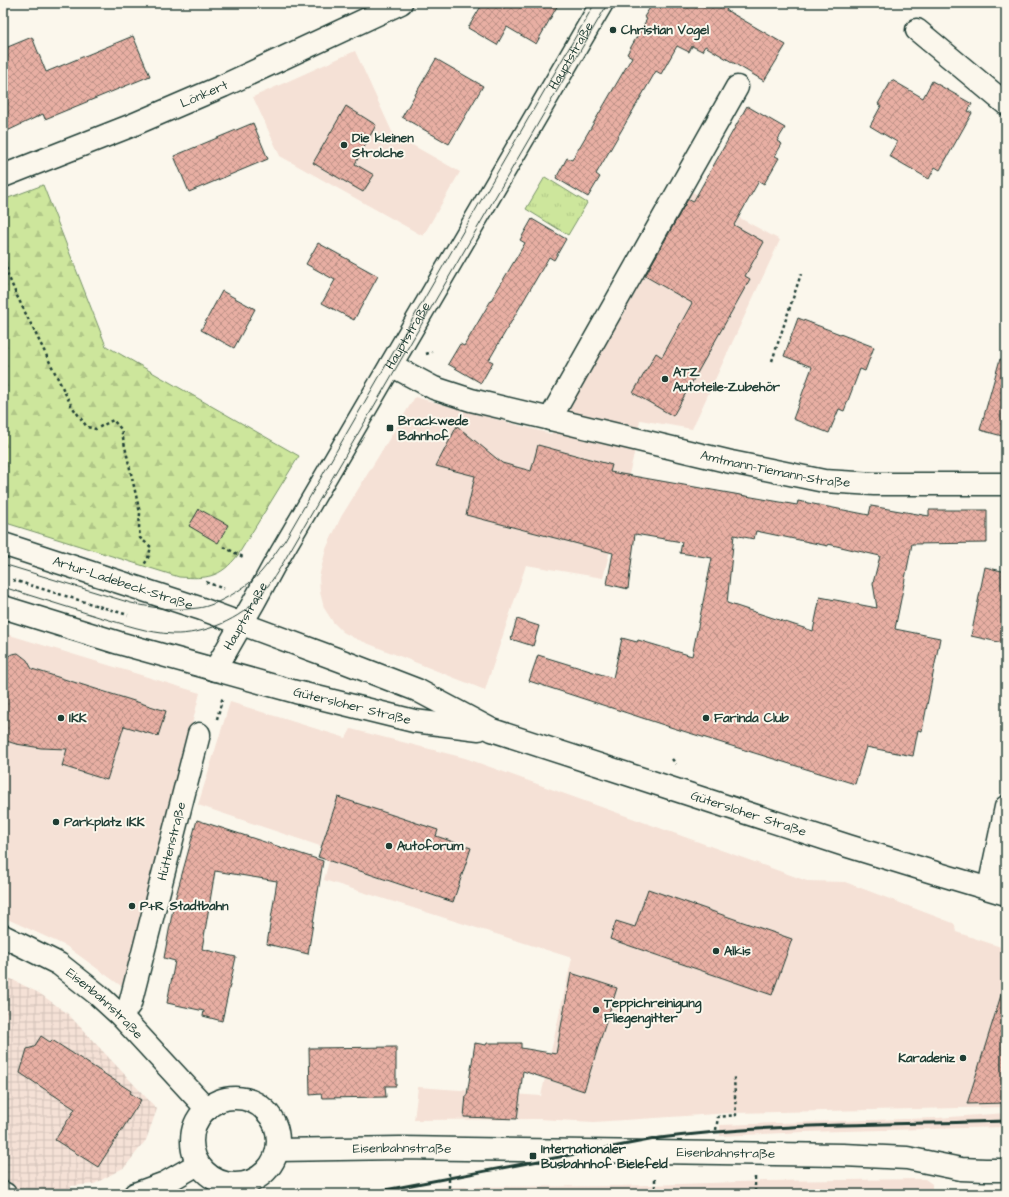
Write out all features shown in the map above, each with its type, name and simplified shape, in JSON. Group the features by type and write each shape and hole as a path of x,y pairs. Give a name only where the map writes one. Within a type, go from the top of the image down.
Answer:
{"street":[{"name":"Lönkert","path":"3,176 130,126 224,86 401,3"},
{"name":"Hauptstraße","path":"215,670 273,567 602,3"},
{"path":"917,30 1006,104"},
{"path":"550,419 737,87"},
{"name":"Amtmann-Tiemann-Straße","path":"391,365 425,384 453,394 550,419 731,462 824,481 874,484 1006,484"},
{"name":"Artur-Ladebeck-Straße","path":"3,544 136,587 242,624"},
{"path":"3,607 119,643 215,670"},
{"name":"Gütersloher Straße","path":"242,624 342,660 417,690 492,730 855,848 997,891"},
{"name":"Gütersloher Straße","path":"215,670 296,692 414,721 492,730"},
{"name":"Hüttenstraße","path":"121,1016 130,1004 199,734"},
{"path":"997,891 1006,806"},
{"name":"Eisenbahnstraße","path":"3,936 59,964 121,1016 207,1109"},
{"path":"233,1098 248,1100 266,1111 275,1124 278,1140 277,1150 274,1161 266,1172 259,1177 245,1183 229,1184 220,1182 211,1177 198,1164 194,1155 192,1142 198,1120 207,1109 216,1103 233,1098"},
{"name":"Eisenbahnstraße","path":"277,1150 400,1148 858,1156 907,1158 961,1169 1006,1170"},
{"path":"135,1194 165,1182 198,1164"}],"path":[{"path":"3,250 8,275 16,294 71,405 87,427 96,429 112,420 121,429 140,513 140,538 150,547 148,558 142,570"},
{"path":"772,361 801,274"},
{"path":"224,547 245,558"},
{"path":"13,580 128,615"},
{"path":"216,720 224,692"},
{"path":"734,1077 736,1111"}],"shaded area":[{"name":"Die kleinen Strolche","path":"355,51 393,134 460,172 423,236 280,156 253,97"},
{"path":"687,189 780,240 692,429 640,420 634,454 603,578 526,565 485,690 354,638 343,632 333,622 324,608 320,592 319,577 326,549 341,517 415,397 551,434"},
{"path":"3,633 200,693 124,988 66,946 3,917"},
{"path":"230,702 346,738 351,729 465,758 807,881 845,882 953,923 955,925 956,932 1001,947 1006,942 1006,1107 731,1113 594,1122 539,1119 414,1120 418,1087 541,1096 572,958 324,880 332,850 198,805"},
{"path":"3,975 39,993 67,1013 157,1109 146,1140 125,1167 94,1184 71,1186 71,1194 3,1194"},
{"path":"1006,1113 1006,1127 803,1132 720,1136 720,1125 937,1118"},
{"path":"925,1179 932,1184 932,1194 408,1194 444,1187 620,1186 768,1181"}],"green space":[{"path":"545,177 587,203 568,235 526,209"},
{"path":"43,185 106,346 299,456 238,555 219,573 198,578 179,577 3,522 3,200"}],"building":[{"path":"483,3 559,3 536,44 507,27 497,45 468,28"},
{"path":"653,3 731,3 726,10 786,45 764,81 705,46 702,51 692,46 689,52 677,46 661,74 656,71 596,174 600,177 588,197 556,178 567,158 572,160 632,57 627,54 647,19 644,17"},
{"path":"133,36 150,76 45,119 43,114 3,133 3,49 32,37 46,72"},
{"path":"436,59 483,86 449,144 402,117"},
{"path":"892,80 923,98 932,81 972,104 968,111 972,113 940,170 935,167 929,179 889,156 897,142 870,126 881,106 878,104"},
{"path":"346,106 376,125 355,164 374,175 363,192 313,163"},
{"path":"747,106 785,128 777,141 782,144 775,156 779,158 764,184 759,181 734,225 764,242 745,276 750,279 673,416 633,393 656,353 662,357 692,303 645,276 688,199 693,202"},
{"path":"253,123 268,159 189,192 174,156"},
{"path":"532,219 566,239 554,260 549,257 489,360 493,362 481,383 448,364 460,344 464,346 525,243 520,240"},
{"path":"318,243 378,276 354,320 322,303 335,280 306,264"},
{"path":"222,291 255,309 234,348 201,330"},
{"path":"798,318 874,347 865,371 860,369 844,411 839,409 829,433 793,419 812,367 784,356"},
{"path":"1000,359 1006,360 1006,437 980,430"},
{"path":"457,426 502,463 531,471 538,445 612,465 610,472 797,505 798,501 869,515 871,506 929,516 929,510 987,510 987,543 912,544 895,629 940,638 922,731 918,730 913,756 866,747 855,784 670,727 529,681 538,655 613,678 622,638 637,642 638,640 692,656 712,558 680,553 682,542 635,534 628,589 607,584 613,553 466,515 475,476 436,466","holes":["756,531 828,546 828,544 880,556 873,583 877,608 820,597 813,631 727,603 734,535 754,539"]},
{"path":"199,509 228,525 218,543 189,526"},
{"path":"985,567 1006,572 1006,631 1003,643 971,636"},
{"path":"517,619 539,626 533,646 511,639"},
{"name":"IKK","path":"18,653 27,660 32,669 166,711 158,736 124,726 107,780 62,766 67,749 41,748 16,744 3,740 3,659 12,654"},
{"path":"338,797 438,830 436,836 471,848 453,902 318,857"},
{"path":"197,820 323,861 308,954 267,944 277,881 215,871 202,949 236,957 222,1021 203,1016 204,1011 167,1003 175,961 164,958 174,903"},
{"name":"Alkis","path":"648,889 792,939 772,995 610,939 616,921 635,927"},
{"path":"571,973 617,988 584,1091 523,1071 517,1119 464,1117 466,1095 475,1043 486,1045 487,1043 521,1043 521,1048 556,1054"},
{"path":"1002,992 1006,993 1006,1103 967,1104"},
{"path":"41,1036 50,1042 52,1040 131,1091 130,1093 141,1100 98,1167 55,1140 75,1109 20,1073 27,1049 34,1047"},
{"path":"396,1047 396,1086 385,1086 386,1097 322,1098 321,1094 310,1095 309,1048"}],"tram line":[{"path":"3,564 131,603 156,608 173,609 190,609 214,604 241,589 256,577 285,540 595,3"},
{"path":"3,587 136,628 173,634 197,632 221,624 243,612 252,604 268,586 284,561 608,3"}],"railway":[{"path":"364,1194 660,1138 703,1133 833,1125 1006,1121"}],"place":[{"name":"Christian Vogel","path":"613,30"},
{"name":"Die kleinen Strolche","path":"344,145"},
{"name":"ATZ Autoteile-Zubehör","path":"665,379"},
{"name":"Brackwede Bahnhof","path":"390,428"},
{"name":"IKK","path":"61,718"},
{"name":"Farinda Club","path":"706,718"},
{"name":"Parkplatz IKK","path":"56,822"},
{"name":"Autoforum","path":"389,846"},
{"name":"P+R Stadtbahn","path":"132,906"},
{"name":"Alkis","path":"716,951"},
{"name":"Teppichreinigung Fliegengitter","path":"596,1010"},
{"name":"Karadeniz","path":"963,1058"},
{"name":"Internationaler Busbahnhof Bielefeld","path":"533,1156"}]}
